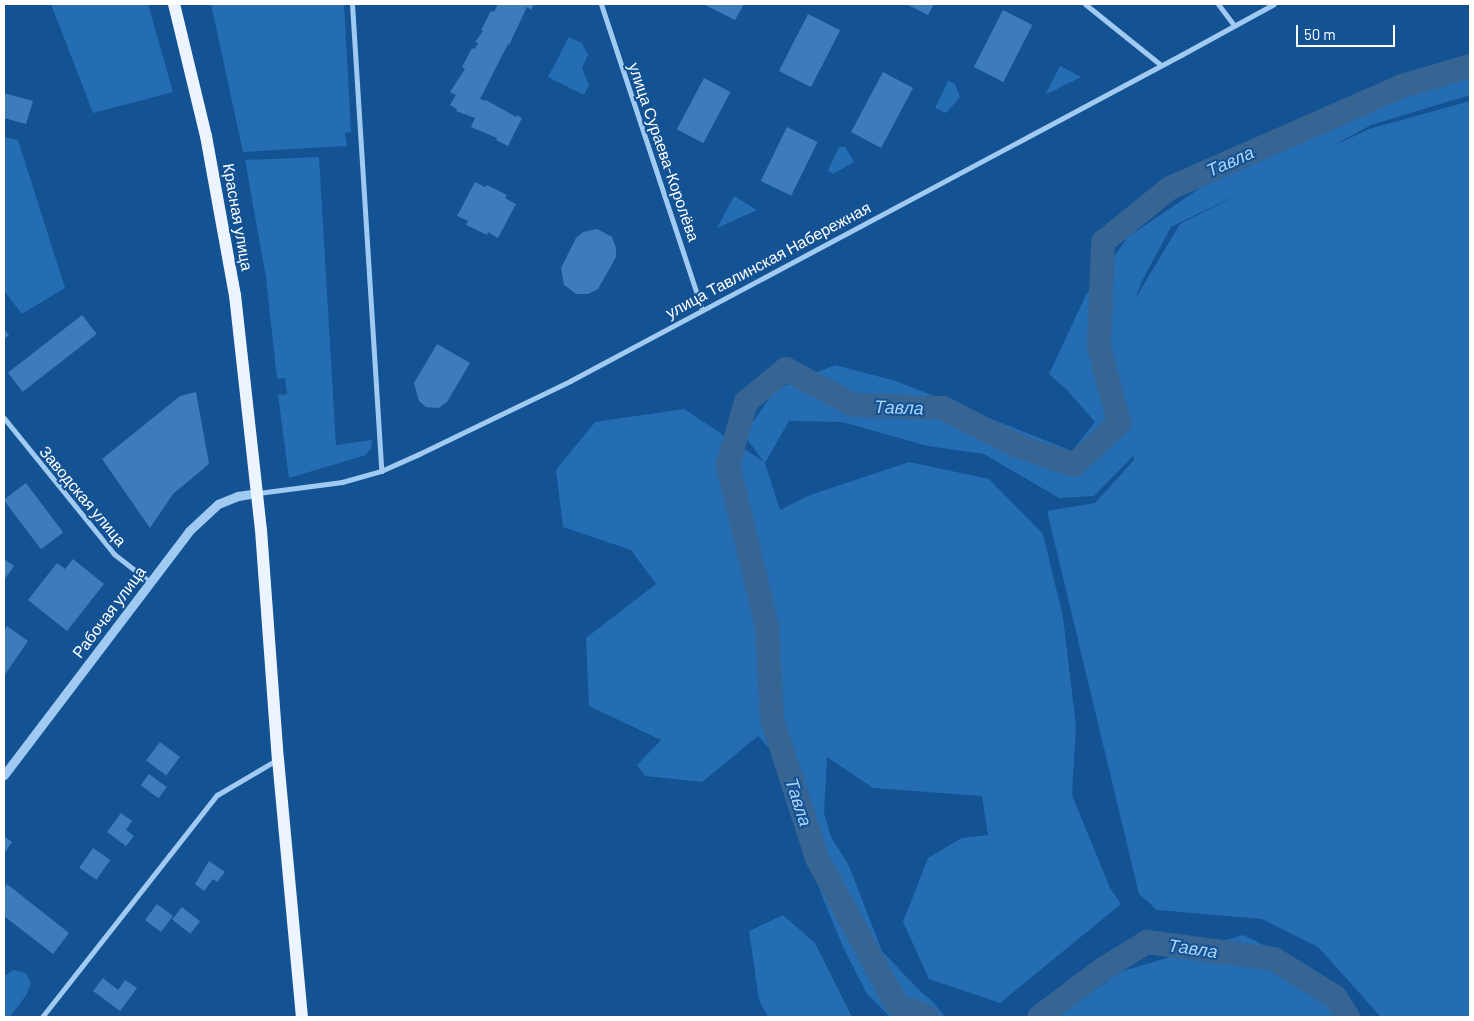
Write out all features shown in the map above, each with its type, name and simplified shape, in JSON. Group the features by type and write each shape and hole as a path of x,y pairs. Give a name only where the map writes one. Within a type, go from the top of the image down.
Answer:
{"main road":[{"name":"Красная улица","path":"174,4 206,136 233,285 252,439 278,759 302,1017"}],"street":[{"path":"352,4 381,471"},
{"name":"улица Сураева-Королёва","path":"601,4 702,309"},
{"path":"1085,4 1161,65"},
{"path":"1218,4 1234,25"},
{"name":"улица Тавлинская Набережная","path":"257,493 342,482 381,471 570,381 1274,4"},
{"name":"Заводская улица","path":"4,418 114,554 150,582"},
{"name":"Рабочая улица","path":"4,775 189,531 218,504 238,496 257,493"},
{"path":"42,1017 218,795 278,759"}],"shaded area":[{"path":"51,4 148,4 173,92 93,113"},
{"path":"211,4 344,4 351,132 345,133 347,146 243,152"},
{"path":"569,37 582,43 588,55 582,68 589,85 584,95 548,77"},
{"path":"1470,57 1470,95 1371,125 1329,148 1369,129 1470,101 1470,1017 1381,1017 1318,947 1262,919 1157,910 1139,894 1047,511 1095,503 1134,460 1134,455 1094,496 1059,498 984,454 928,446 842,422 789,421 765,463 780,510 810,495 909,462 989,479 1043,534 1063,617 1076,726 1072,795 1110,888 1121,904 1000,1003 929,979 903,922 928,858 962,838 988,835 982,796 873,788 827,757 824,813 831,837 849,866 882,951 932,1001 945,1017 890,1017 867,994 843,947 822,896 788,798 802,786 758,736 702,782 645,776 637,765 661,740 589,706 586,638 656,584 631,550 563,527 556,470 595,422 684,409 764,462 744,435 775,390 835,365 896,381 1072,451 1095,422 1067,390 1049,374 1086,295 1128,237 1206,184 1334,104","holes":["1253,187 1180,224 1135,299 1142,281 1171,227"]},
{"path":"1060,66 1081,77 1045,95"},
{"path":"948,81 955,84 960,97 946,113 935,108"},
{"path":"4,137 18,140 65,288 22,314 4,291"},
{"path":"839,147 845,147 854,162 833,174 828,170"},
{"path":"319,157 336,445 372,440 371,448 366,455 289,478 278,395 287,394 285,378 277,379 266,277 245,160"},
{"path":"734,196 757,210 717,228"},
{"path":"783,915 815,943 852,1017 768,1017 759,1000 749,931"},
{"path":"1243,935 1308,967 1360,1017 1057,1017 1120,972"},
{"path":"14,970 26,973 31,983 27,994 10,1017 4,1017 4,976"}],"building":[{"path":"498,4 534,4 531,10 527,7 480,99 486,100 516,117 517,115 522,118 508,146 496,140 497,138 471,127 475,118 456,111 457,109 450,105 456,95 450,92 465,69 462,67 472,48 475,49 478,43 475,42 483,31 481,30 491,11 494,12"},
{"path":"703,4 744,4 735,20"},
{"path":"906,4 934,4 928,15"},
{"path":"1003,10 1032,25 1003,82 974,67"},
{"path":"808,14 840,30 811,87 779,71"},
{"path":"883,72 913,88 881,148 851,132"},
{"path":"704,78 730,92 703,143 677,129"},
{"path":"4,93 33,101 26,124 4,118"},
{"path":"787,127 818,142 791,196 761,181"},
{"path":"475,182 485,187 487,185 507,195 505,198 516,204 498,238 488,232 487,235 466,225 468,221 457,216"},
{"path":"597,229 612,237 616,248 616,257 598,289 588,294 576,294 564,285 561,268 576,238 583,232"},
{"path":"82,315 97,334 23,392 8,373"},
{"path":"4,329 9,335 4,339"},
{"path":"437,344 470,363 447,402 439,408 426,407 419,401 414,383"},
{"path":"196,392 209,464 173,494 150,528 102,459 180,396"},
{"path":"26,483 63,533 41,549 4,500"},
{"path":"4,559 14,566 4,580"},
{"path":"73,559 104,584 67,631 28,600 57,563 65,569"},
{"path":"7,626 28,641 4,676 4,631"},
{"path":"160,742 180,757 166,775 146,760"},
{"path":"149,774 167,787 159,798 141,785"},
{"path":"121,813 132,821 126,830 134,836 126,846 107,832"},
{"path":"4,836 12,842 4,854"},
{"path":"93,848 110,860 96,880 79,868"},
{"path":"209,861 225,872 217,882 213,879 204,891 195,884"},
{"path":"7,884 69,933 53,954 4,916 4,888"},
{"path":"157,904 173,916 161,932 145,920"},
{"path":"182,907 200,921 190,934 172,920"},
{"path":"103,978 118,990 125,980 137,988 120,1011 93,991"}],"waterway":[{"name":"Тавла","path":"927,1017 897,1005 817,858 772,719 767,626 728,465 746,402 786,369 853,405 943,408 1016,445 1074,465 1119,423 1099,347 1103,242 1170,188 1402,86 1470,66"},
{"name":"Тавла","path":"1039,1017 1103,969 1147,942 1274,959 1335,997 1348,1017"}]}
